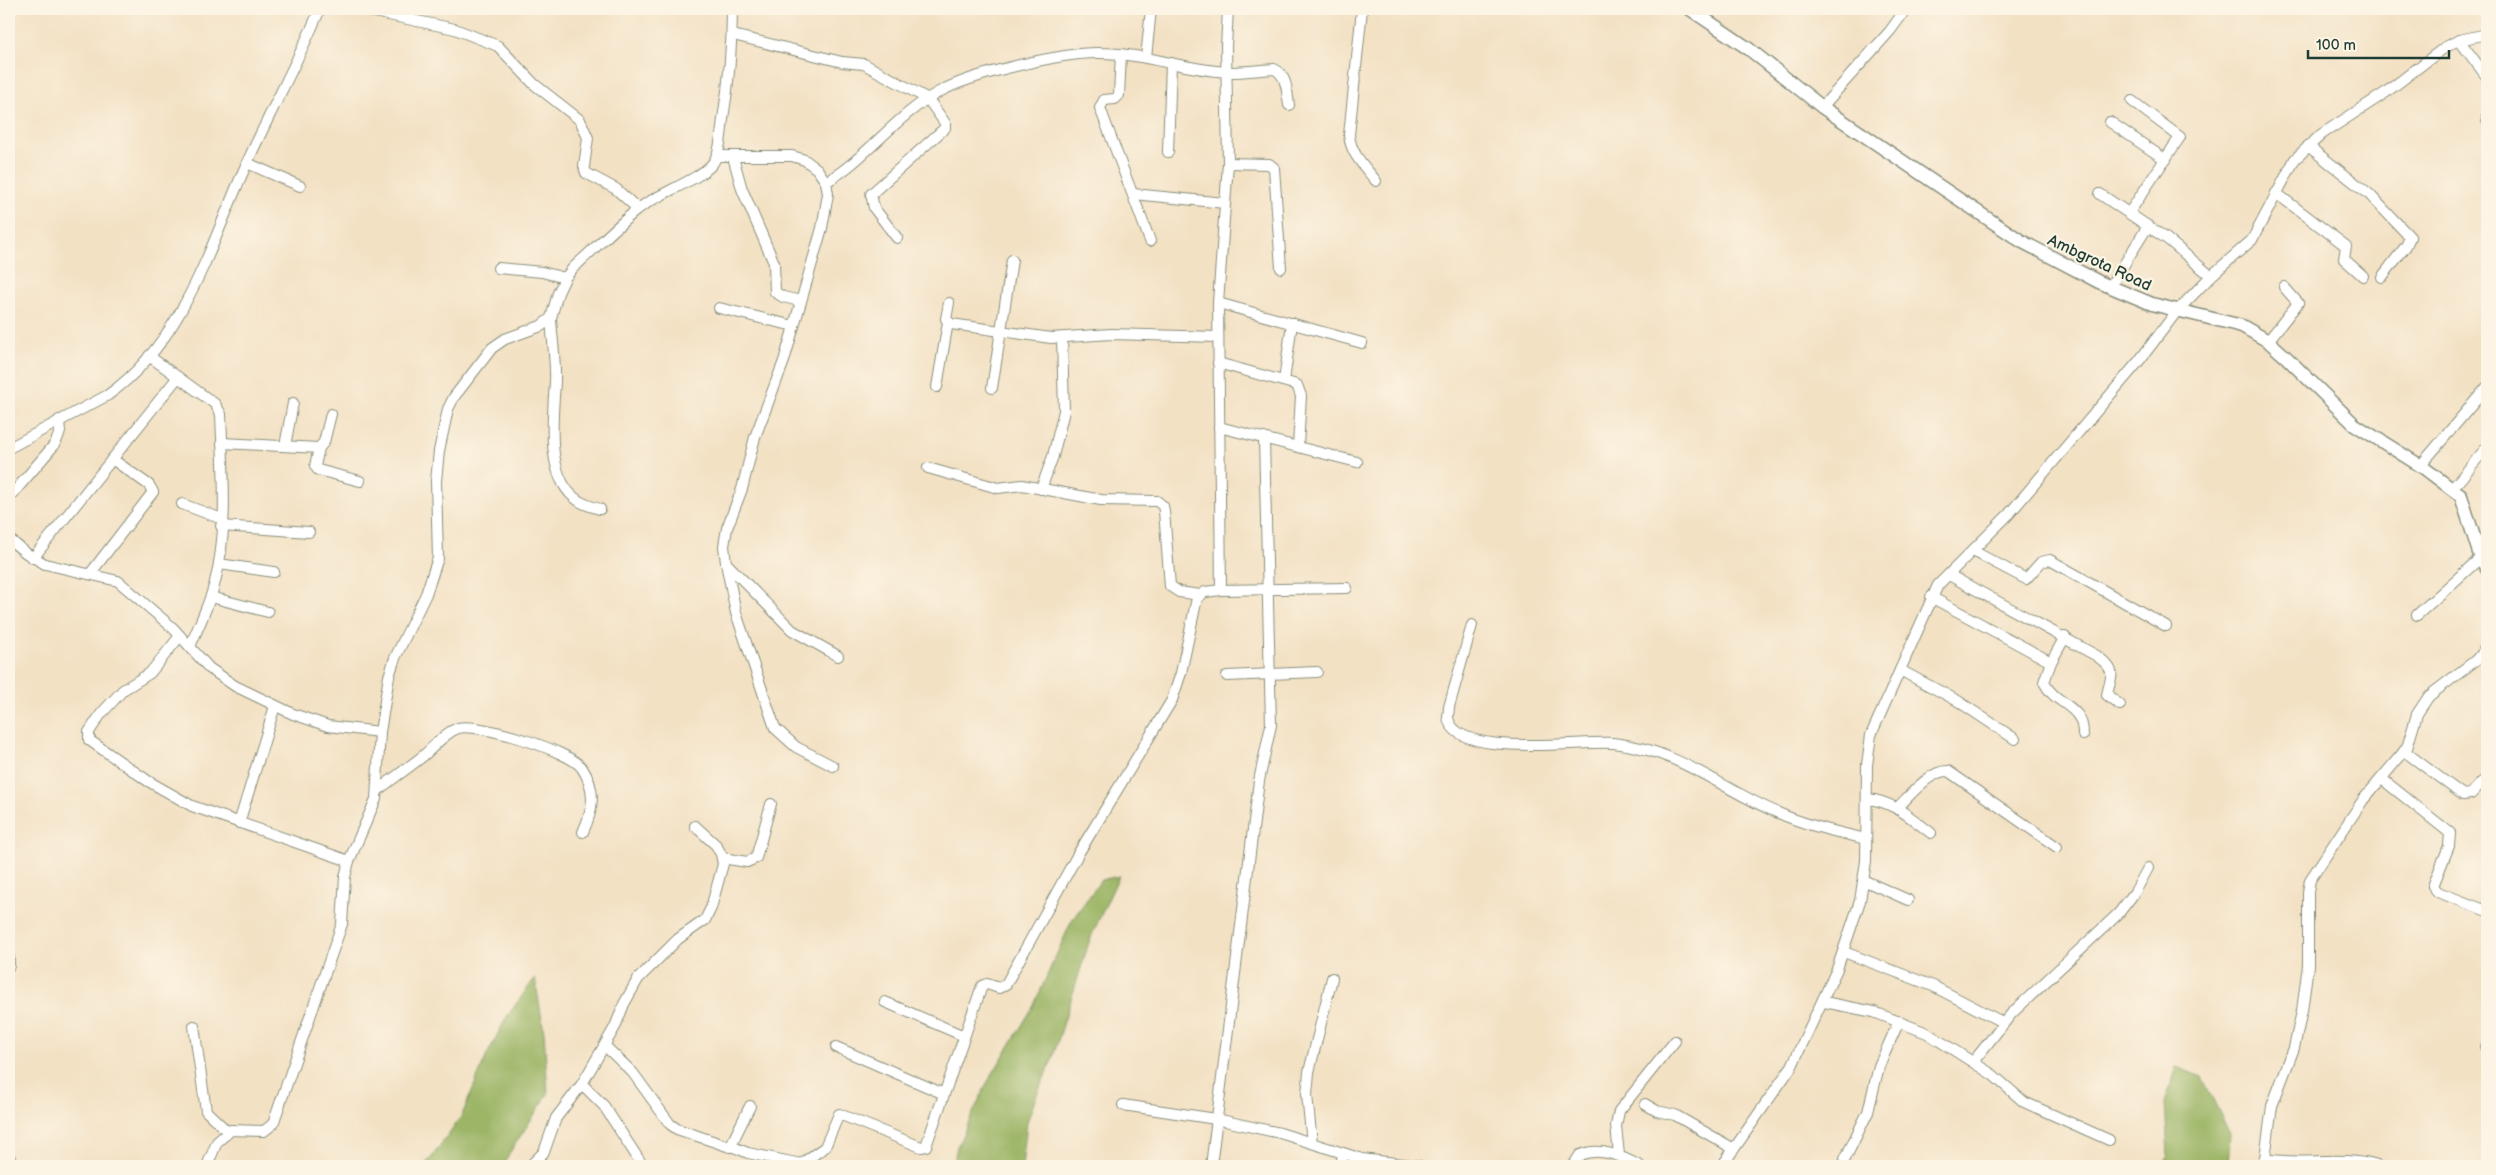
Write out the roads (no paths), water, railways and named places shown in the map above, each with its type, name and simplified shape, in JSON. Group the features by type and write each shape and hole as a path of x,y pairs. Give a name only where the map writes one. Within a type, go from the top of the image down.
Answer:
{"main road":[{"name":"Ambgrota Road","path":"1690,9 1749,49 1822,107 2021,241 2110,286 2152,304 2242,326 2268,341 2354,424 2421,466 2461,496 2485,560"}],"street":[{"path":"9,448 121,386 149,356 180,314 193,289 247,163 320,9"},
{"path":"360,9 394,12 455,29 498,46 534,84 580,120 588,138 584,166 586,172 616,189 638,209"},
{"path":"600,509 580,502 573,496 558,470 553,451 551,433 554,365 551,318 565,278 638,209 656,197 701,174 712,165 717,156 731,65 732,9"},
{"path":"1146,58 1151,9"},
{"path":"1221,590 1218,303 1228,163 1226,47 1228,9"},
{"path":"1362,9 1349,135 1350,145 1355,154 1376,181"},
{"path":"1822,107 1890,31 1906,9"},
{"path":"1724,1165 1792,1066 1824,1002 1844,952 1860,901 1864,880 1867,765 1871,735 1938,585 1973,551 2043,474 2139,361 2177,311 2211,276 2252,240 2294,159 2308,146 2459,40 2487,34"},
{"path":"733,35 842,62 858,62 928,99 944,120 945,128 871,194 874,208 897,238"},
{"path":"2459,40 2487,77"},
{"path":"826,182 855,161 928,99 958,83 1074,54 1121,54 1227,72 1278,71 1284,78 1289,105"},
{"path":"1121,54 1119,96 1115,99 1104,100 1100,105 1150,241"},
{"path":"1168,152 1171,63"},
{"path":"2129,213 2179,141 2178,134 2132,101"},
{"path":"2110,122 2166,160"},
{"path":"2308,146 2346,175 2408,232 2409,241 2382,277"},
{"path":"717,156 792,156 805,160 817,169 826,182 828,194 827,209 794,326 775,388 755,437 742,489 727,528 724,546 736,613 775,728 796,747 832,766"},
{"path":"733,157 742,189 774,262 775,292 783,297 801,301"},
{"path":"247,163 300,186"},
{"path":"1228,163 1269,164 1274,168 1281,268"},
{"path":"2276,193 2346,246 2344,259 2363,276"},
{"path":"1133,194 1225,202"},
{"path":"2100,194 2148,226 2211,276"},
{"path":"2110,286 2148,226"},
{"path":"992,388 1012,260"},
{"path":"498,268 542,272 565,278"},
{"path":"2268,341 2298,303 2296,298 2284,287"},
{"path":"937,387 948,322 946,316 949,303"},
{"path":"1218,303 1362,343"},
{"path":"720,308 794,326"},
{"path":"207,1166 216,1142 228,1132 264,1131 273,1124 342,924 345,877 349,861 373,807 377,791 380,732 389,676 395,658 426,594 438,558 436,481 439,450 448,409 454,397 492,348 504,339 540,326 551,318"},
{"path":"948,322 1002,332 1062,338 1110,334 1218,337"},
{"path":"1284,381 1292,322"},
{"path":"1041,490 1053,456 1064,411 1062,338"},
{"path":"149,356 219,408 221,414 222,523 219,564 211,597 190,647"},
{"path":"1218,363 1297,385 1300,389 1298,446"},
{"path":"33,558 178,377"},
{"path":"2421,466 2487,387"},
{"path":"286,446 293,403"},
{"path":"331,414 324,442 318,448 315,466 318,470 360,481"},
{"path":"9,498 55,444 60,432 59,420"},
{"path":"1219,427 1357,462"},
{"path":"1211,1166 1259,781 1269,740 1270,675 1264,438"},
{"path":"222,443 318,448"},
{"path":"2452,489 2487,447"},
{"path":"90,574 153,492 149,485 112,459"},
{"path":"928,468 998,488 1022,486 1101,500 1151,501 1160,503 1164,511 1168,582 1173,589 1179,592 1200,595 1221,590 1347,588"},
{"path":"182,504 222,523 309,532"},
{"path":"9,539 33,558 45,564 118,581 180,636 218,675 275,706 328,726 380,732"},
{"path":"1973,551 2026,579 2041,562 2050,560 2166,626"},
{"path":"2416,615 2485,560"},
{"path":"726,563 792,630 838,656"},
{"path":"219,564 274,572"},
{"path":"1949,575 2097,656 2110,668 2112,678 2107,695 2120,705"},
{"path":"605,1046 633,1073 670,1124 686,1132 748,1153 801,1164 825,1147 839,1114 924,1147 928,1144 982,986 986,984 999,988 1006,984 1078,854 1172,700 1181,673 1195,603 1200,595"},
{"path":"211,597 268,612"},
{"path":"1931,597 2051,662"},
{"path":"1472,625 1448,718 1452,727 1460,734 1501,744 1539,746 1599,742 1626,745 1658,753 1685,762 1776,812 1835,832 1866,839"},
{"path":"180,636 150,673 123,690 101,714 89,732 89,740 96,747 176,798 239,823 349,861"},
{"path":"2066,638 2051,662 2044,682 2056,697 2080,717 2083,724 2083,735"},
{"path":"2378,1166 2349,1161 2264,1163 2272,1106 2294,1048 2302,1011 2308,965 2308,892 2310,880 2363,800 2404,751 2410,740 2412,726 2417,714 2429,696 2476,660 2487,646"},
{"path":"1900,670 1958,701 2015,739"},
{"path":"1227,676 1317,672"},
{"path":"239,823 275,706"},
{"path":"377,791 424,756 450,732 467,726 495,731 542,746 578,763 584,772 593,797 592,810 583,832"},
{"path":"2404,751 2463,795 2471,794 2482,782 2487,782"},
{"path":"1897,808 1933,775 1940,770 1948,771 2057,847"},
{"path":"2382,779 2450,833 2449,846 2432,886 2438,892 2487,911"},
{"path":"1867,799 1876,800 1897,808 1931,833"},
{"path":"722,858 747,862 756,858 771,804"},
{"path":"530,1166 544,1152 556,1118 582,1084 605,1046 624,1004 638,979 678,939 708,916 719,882 722,858 716,845 695,826"},
{"path":"1973,1062 2004,1023 2118,914 2135,892 2148,868"},
{"path":"1864,880 1908,900"},
{"path":"1844,952 1933,986 2004,1023"},
{"path":"9,957 9,966"},
{"path":"1312,1143 1307,1095 1309,1072 1332,978"},
{"path":"885,1002 964,1036"},
{"path":"1824,1002 1874,1012 1927,1034 1973,1062 2000,1081 2024,1102 2108,1140"},
{"path":"1845,1158 1868,1112 1879,1066 1899,1021"},
{"path":"194,1026 206,1111 228,1132"},
{"path":"1619,1155 1616,1126 1619,1111 1675,1041"},
{"path":"836,1046 944,1094"},
{"path":"582,1084 604,1106 643,1166"},
{"path":"1645,1104 1657,1111 1675,1115 1734,1149"},
{"path":"1123,1105 1216,1119 1280,1133 1362,1159 1420,1166"},
{"path":"731,1146 750,1106"},
{"path":"1573,1166 1582,1153 1619,1155 1640,1166"},
{"path":"1341,1166 1343,1154"},
{"path":"9,1156 12,1166"}]}
